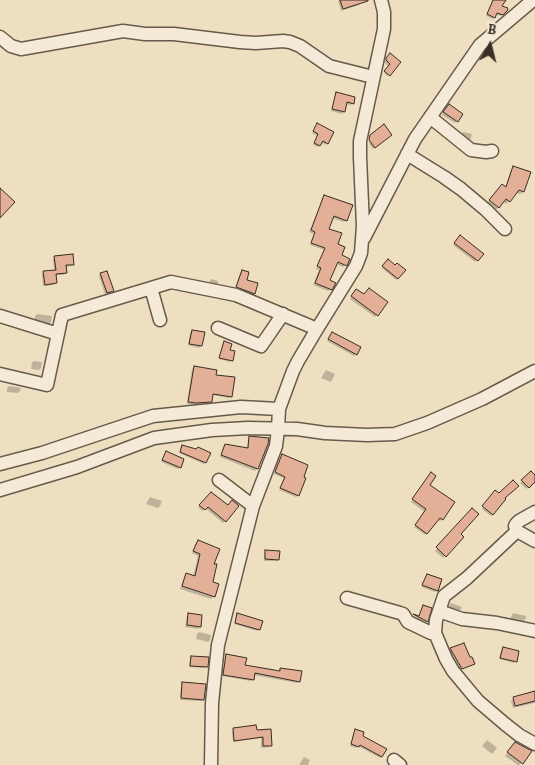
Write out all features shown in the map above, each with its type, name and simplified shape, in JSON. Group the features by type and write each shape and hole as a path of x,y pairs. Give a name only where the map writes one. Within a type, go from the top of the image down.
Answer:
{"street":[{"path":"211,765 212,709 218,646 253,506 276,446 279,419 293,372 317,328 356,266 361,253 363,226 360,142 384,28 384,12 381,0"},
{"path":"362,240 415,139 480,45 533,0"},
{"path":"0,37 11,46 21,50 123,31 174,34 256,43 283,41 300,46 329,66 373,77"},
{"path":"430,116 471,150 492,151"},
{"path":"407,154 461,189 486,210 504,229"},
{"path":"0,374 46,385 62,315 171,282 236,295 317,328"},
{"path":"151,288 160,320"},
{"path":"218,328 261,346 283,314"},
{"path":"0,316 58,334"},
{"path":"0,464 42,453 153,416 241,407 279,419 367,435 395,434 427,423 482,399 535,371"},
{"path":"0,490 77,467 154,438 212,430 248,428 279,419"},
{"path":"220,480 253,506"},
{"path":"517,532 516,523 535,512"},
{"path":"517,532 535,541"},
{"path":"517,532 467,578 444,596 436,620 435,632 450,665 478,701 504,724 535,744"},
{"path":"346,598 403,614 408,622 431,633 435,632"},
{"path":"439,611 462,619 497,623 535,631"}],"building":[{"path":"340,0 368,0 368,1 343,9"},
{"path":"493,0 506,0 502,6 508,8 503,15 497,13 495,18 487,14"},
{"path":"390,53 401,62 390,76 384,71 390,64 386,58"},
{"path":"336,92 355,97 354,104 347,102 345,112 332,109"},
{"path":"449,104 463,114 458,122 443,112"},
{"path":"317,123 334,132 328,144 323,141 320,146 314,143 318,134 313,131"},
{"path":"384,124 392,135 375,148 369,140 370,135"},
{"path":"513,166 531,172 524,192 519,190 510,202 506,199 499,208 489,200 502,184 506,187"},
{"path":"0,188 15,202 0,218"},
{"path":"324,195 353,205 347,221 334,216 329,229 342,233 338,244 345,247 342,255 350,259 347,266 338,262 330,280 336,283 332,290 315,283 321,268 317,266 325,248 311,243 315,232 311,230"},
{"path":"460,235 484,254 478,261 454,243"},
{"path":"73,254 74,265 66,265 67,273 56,274 57,283 45,285 43,271 56,270 54,256"},
{"path":"388,259 406,270 398,279 382,266"},
{"path":"242,270 249,272 247,280 258,283 255,294 236,287"},
{"path":"107,271 114,291 107,293 100,273"},
{"path":"369,288 388,302 378,316 351,296 356,289 364,294"},
{"path":"192,330 205,332 202,346 189,344"},
{"path":"332,332 361,347 357,355 328,339"},
{"path":"224,341 232,344 230,350 235,351 233,361 219,358"},
{"path":"194,366 217,370 216,375 235,377 232,397 213,394 212,402 188,402"},
{"path":"249,436 269,438 258,469 221,455 225,444 248,448"},
{"path":"182,445 196,449 198,447 211,453 206,463 180,452"},
{"path":"166,451 184,459 181,468 162,460"},
{"path":"282,454 308,465 304,477 306,478 299,496 280,488 285,477 275,472"},
{"path":"531,471 535,475 535,482 529,488 521,480"},
{"path":"431,472 436,476 430,485 455,502 443,520 440,518 427,534 415,525 426,509 412,499"},
{"path":"513,480 519,486 505,498 493,515 482,506 495,490 499,493"},
{"path":"211,492 228,505 232,500 239,506 226,522 208,507 205,510 199,505"},
{"path":"472,508 479,514 461,534 464,537 446,557 436,547"},
{"path":"198,540 220,549 214,564 217,564 213,582 219,584 215,597 182,586 186,573 195,576 200,554 193,551"},
{"path":"265,550 280,551 279,560 265,559"},
{"path":"427,574 442,579 438,591 422,585"},
{"path":"423,605 432,608 428,622 413,614 419,616"},
{"path":"188,613 202,615 201,627 187,625"},
{"path":"237,613 263,621 260,630 235,623"},
{"path":"464,643 475,664 462,669 450,648"},
{"path":"503,647 519,651 517,662 500,658"},
{"path":"226,654 247,658 245,665 280,671 280,668 302,671 300,682 255,673 254,680 223,675"},
{"path":"191,656 209,657 208,667 190,666"},
{"path":"182,682 206,684 204,700 181,698"},
{"path":"535,691 535,701 515,706 513,697"},
{"path":"256,725 257,730 271,729 272,746 263,746 263,737 234,741 233,728"},
{"path":"355,729 364,732 363,736 387,749 382,757 360,745 359,747 351,744"},
{"path":"515,742 532,751 523,764 507,752"}]}
